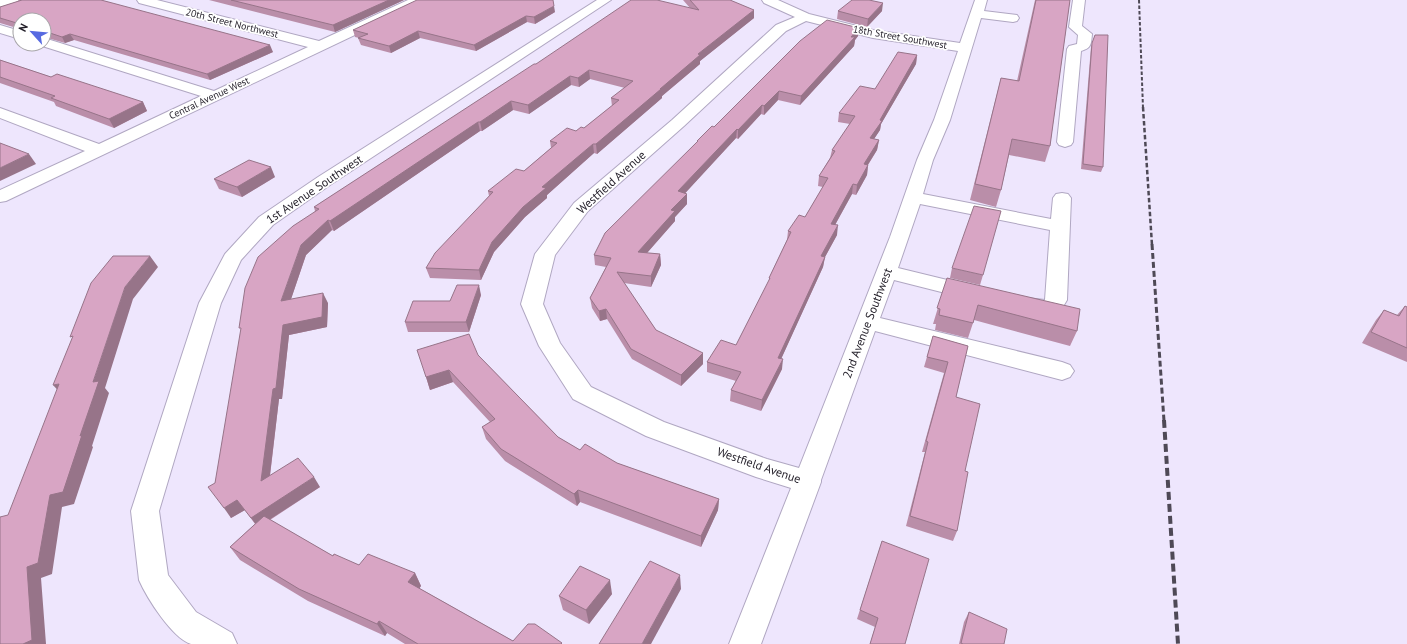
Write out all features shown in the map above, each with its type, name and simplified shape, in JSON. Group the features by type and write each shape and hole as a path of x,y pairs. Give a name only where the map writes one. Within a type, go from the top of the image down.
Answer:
{"street":[{"path":"0,4 13,0"},
{"name":"20th Street Northwest","path":"143,0 321,46"},
{"name":"1st Avenue Southwest","path":"221,644 185,623 154,580 145,511 210,303 232,258 272,216 605,0"},
{"name":"18th Street Southwest","path":"768,0 805,17 873,34 965,48"},
{"path":"1065,142 1074,49 1084,46 1085,34 1075,28 1079,0"},
{"path":"385,2 412,3"},
{"name":"Central Avenue West","path":"0,197 412,3"},
{"path":"980,7 1013,18"},
{"name":"2nd Avenue Southwest","path":"745,644 887,272 926,160 942,120 980,7"},
{"name":"Westfield Avenue","path":"805,17 780,28 678,123 581,207 545,254 532,304 550,346 582,393 655,429 765,469 808,482"},
{"path":"0,29 12,33"},
{"path":"52,45 215,96"},
{"path":"0,113 99,150"},
{"path":"913,197 1060,226"},
{"path":"887,272 1043,308 1053,305 1056,300 1062,198"},
{"path":"868,322 1062,371"}],"building":[{"path":"22,0 101,0 270,45 207,74 70,34 62,37 52,34 52,12 12,12 12,22 0,18 0,7"},
{"path":"231,0 389,0 333,25"},
{"path":"417,0 553,0 554,6 534,17 526,16 474,45 418,31 389,46 358,38 368,34 353,30"},
{"path":"631,0 657,0 699,10 690,0 730,0 754,10 698,54 700,55 661,89 542,187 546,188 523,207 492,242 479,270 426,268 435,253 493,192 488,191 516,169 524,171 557,143 550,141 567,128 576,131 581,127 584,128 619,100 611,98 633,81 589,70 578,78 570,76 528,105 511,101 330,221 328,220 301,245 281,301 323,293 322,317 283,325 276,388 273,389 261,481 298,458 314,477 251,518 237,500 224,508 208,487 215,483 241,328 239,328 245,288 258,257 293,226 319,209 314,207 536,64"},
{"path":"852,0 869,0 883,3 868,19 838,11"},
{"path":"1036,0 1070,0 1050,146 1012,139 1001,190 975,184 1001,78 1019,81"},
{"path":"827,20 859,28 851,37 855,37 801,96 779,91 764,106 762,105 738,130 737,129 678,191 687,194 671,210 675,211 638,252 660,254 651,276 617,272 656,330 703,353 681,375 631,349 606,309 599,311 590,298 611,258 594,255 605,233 800,41"},
{"path":"1095,35 1108,35 1103,167 1083,164 1092,43"},
{"path":"898,52 917,55 880,120 882,121 870,138 879,140 864,164 868,165 857,185 853,184 831,224 838,225 821,256 825,257 778,358 783,359 762,400 731,390 741,372 707,362 721,340 736,345 770,278 791,232 788,231 799,215 805,217 828,178 819,176 835,151 832,150 855,116 839,113 860,86 875,89"},
{"path":"0,60 51,77 57,74 143,102 109,119 51,98 55,96 0,77"},
{"path":"0,143 29,154 0,168"},
{"path":"249,160 271,167 237,187 214,179"},
{"path":"974,206 1001,211 983,275 952,268"},
{"path":"113,256 150,256 125,287 93,382 99,381 63,492 50,495 38,563 27,567 32,640 23,644 0,644 0,517 8,515 42,428 59,384 53,385 73,336 70,337 91,283"},
{"path":"947,278 1080,309 1077,331 978,305 973,323 939,315 940,309 937,308"},
{"path":"457,285 479,285 466,322 405,322 413,301 450,301"},
{"path":"1405,306 1407,307 1407,348 1371,332 1384,310 1399,316"},
{"path":"469,334 478,355 558,437 580,450 585,444 617,463 719,499 701,536 578,490 574,494 501,449 482,427 495,419 449,370 426,377 417,350"},
{"path":"933,336 968,346 956,397 980,404 965,471 968,472 957,531 910,516 928,442 926,441 948,362 927,357"},
{"path":"264,516 333,556 334,554 359,565 368,554 415,573 408,582 513,641 528,624 535,624 562,643 418,644 379,621 377,624 299,589 230,547"},
{"path":"882,541 929,559 905,644 870,644 878,618 860,610"},
{"path":"650,561 680,575 642,644 599,644"},
{"path":"580,566 610,580 586,610 559,596"},
{"path":"969,612 1007,629 1004,644 961,643"}],"railway":[{"path":"1139,0 1143,108"},
{"path":"1143,107 1152,245"},
{"path":"1152,244 1164,421"},
{"path":"1164,420 1178,644"}]}
